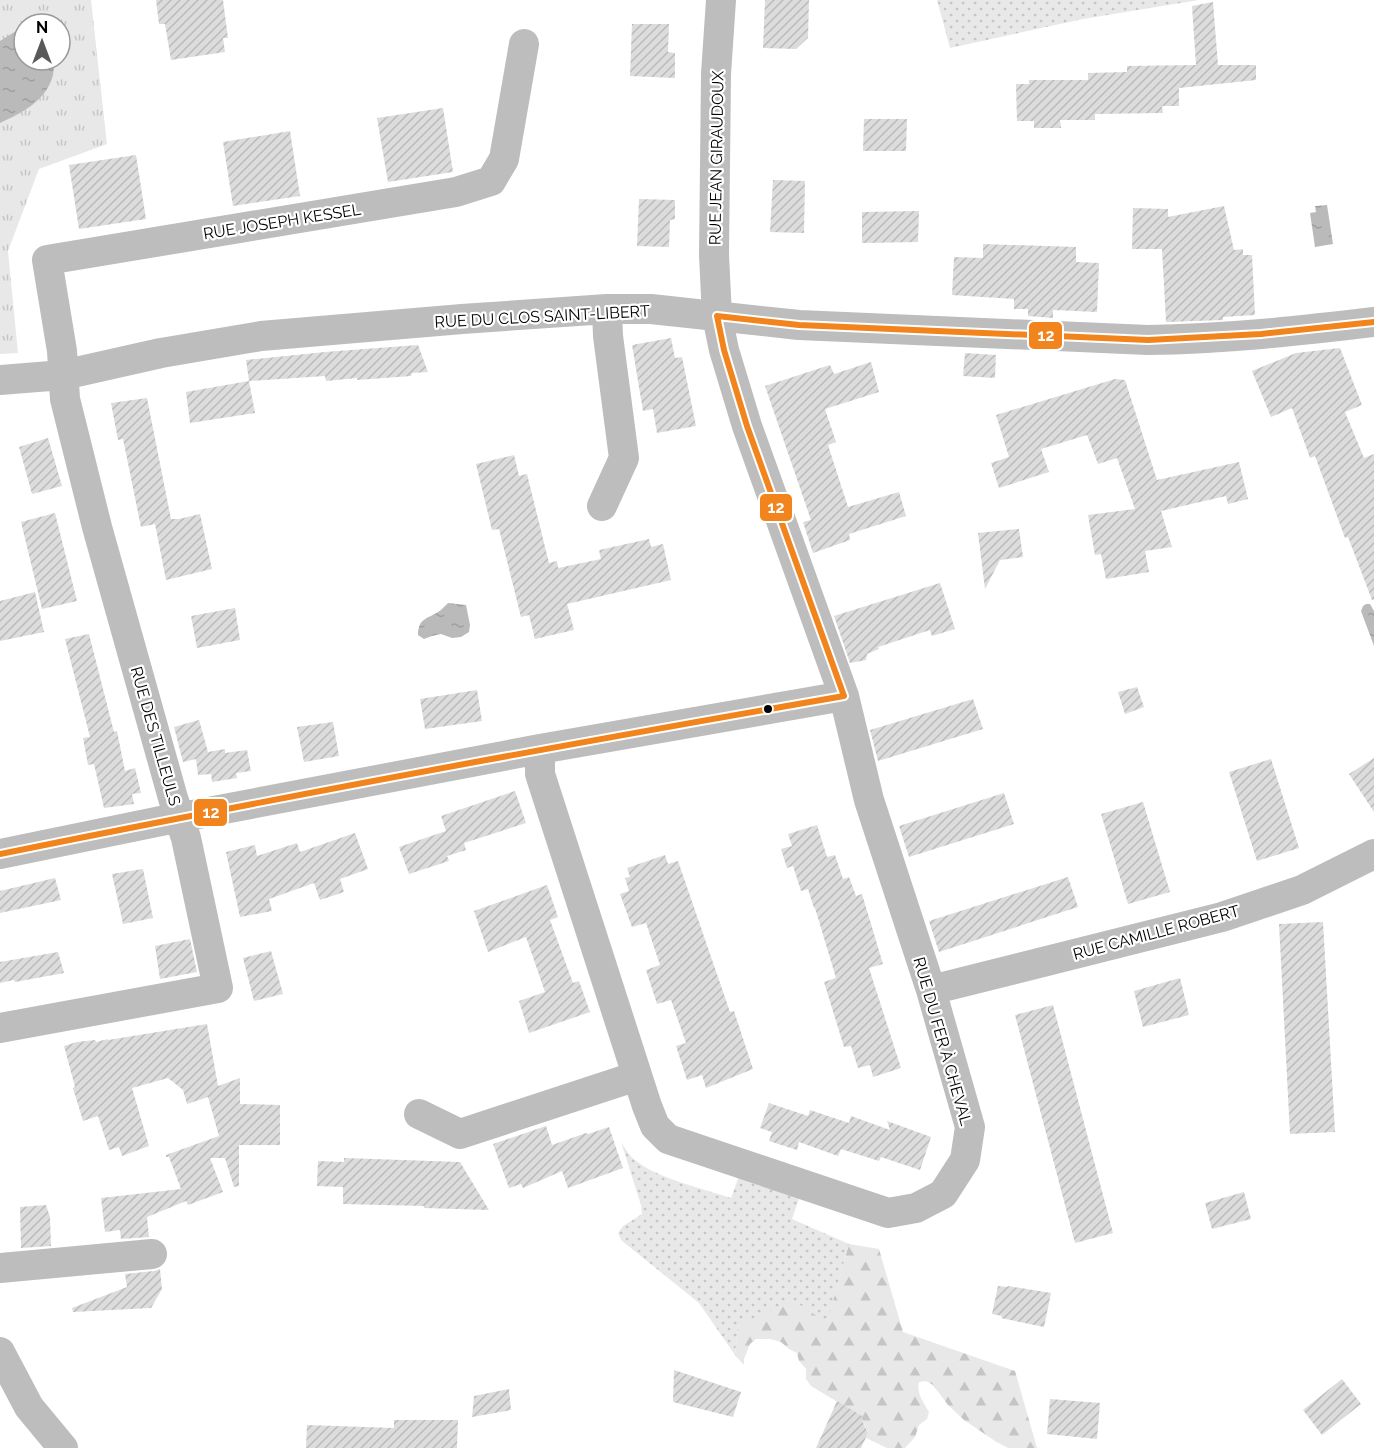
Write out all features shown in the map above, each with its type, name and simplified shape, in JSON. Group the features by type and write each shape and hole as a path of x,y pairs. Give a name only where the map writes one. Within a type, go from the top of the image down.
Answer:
{"street":[{"name":"RUE JEAN GIRAUDOUX","path":"717,316 714,255 716,74 721,0"},
{"name":"RUE JOSEPH KESSEL","path":"63,375 62,351 47,260 456,192 491,181 504,159 524,44"},
{"name":"RUE DU CLOS SAINT-LIBERT","path":"0,380 63,375 171,351 261,336 607,309 651,309 799,325 1148,340 1187,340 1308,331 1374,322"},
{"path":"602,506 624,458 608,336 607,309"},
{"name":"RUE DU FER À CHEVAL","path":"540,749 540,774 655,1126 668,1139 888,1213 916,1208 943,1194 965,1160 970,1127 931,990 869,800 843,696 747,426 724,350 717,316"},
{"name":"RUE DES TILLEULS","path":"0,1028 218,988 186,838 97,527 65,399 63,375"},
{"path":"0,854 540,749 843,696"},
{"name":"RUE CAMILLE ROBERT","path":"931,990 1222,917 1302,890 1374,854"},
{"path":"419,1114 460,1134 637,1076"},
{"path":"0,1268 152,1254"},
{"path":"0,1352 29,1407 63,1448"}],"green space":[{"path":"0,0 91,0 107,144 39,169 8,251 18,353 0,354"},
{"path":"937,0 1199,0 1083,19 950,48"},
{"path":"621,1142 633,1158 655,1172 731,1198 740,1173 800,1196 792,1219 849,1244 827,1324 738,1325 735,1355 699,1303 621,1240 618,1233 623,1226 642,1214"},
{"path":"849,1244 879,1249 903,1332 1015,1371 1037,1448 1008,1448 995,1441 964,1420 948,1405 933,1385 926,1381 919,1382 918,1386 921,1398 929,1412 927,1419 919,1425 915,1437 905,1448 887,1448 866,1438 868,1432 861,1417 811,1386 806,1379 806,1369 799,1361 797,1353 781,1342 756,1339 750,1344 744,1365 735,1355 738,1325 793,1300 827,1323"}],"water":[{"path":"12,34 12,72 53,72 50,84 39,99 17,115 0,123 0,41"},
{"path":"1327,205 1333,244 1315,247 1310,213 1316,212 1315,206"},
{"path":"448,603 466,605 469,632 461,637 452,638 441,634 424,639 418,635 422,622"},
{"path":"1366,604 1370,604 1374,611 1374,646 1361,611"}],"building":[{"path":"156,0 223,0 228,38 223,38 225,52 171,60 165,24 159,24"},
{"path":"765,0 809,0 808,38 796,49 763,48"},
{"path":"1213,2 1218,65 1256,65 1256,80 1179,88 1179,106 1162,106 1163,113 1095,114 1095,120 1060,120 1061,128 1034,128 1034,121 1017,121 1016,84 1029,84 1029,80 1088,80 1088,73 1127,72 1127,66 1196,65 1192,6"},
{"path":"632,24 669,24 668,52 675,53 675,78 630,76"},
{"path":"443,108 453,172 388,182 377,118"},
{"path":"864,119 907,119 906,151 863,151"},
{"path":"290,131 300,196 233,206 223,142"},
{"path":"136,155 146,219 79,229 69,165"},
{"path":"773,180 805,181 804,233 770,232"},
{"path":"639,199 675,200 675,219 670,220 669,247 637,246"},
{"path":"1224,206 1234,250 1243,249 1243,255 1252,255 1255,315 1223,317 1223,320 1166,322 1162,249 1132,249 1133,208 1168,209 1168,217"},
{"path":"919,211 918,242 862,243 862,212"},
{"path":"983,244 1076,247 1076,262 1099,263 1097,312 1053,310 1053,318 1028,316 1028,309 1014,309 1014,299 952,295 954,257 983,258"},
{"path":"671,338 675,358 682,357 696,426 657,433 653,409 643,411 632,345"},
{"path":"418,345 428,372 412,373 411,376 326,381 325,376 249,381 246,360"},
{"path":"1340,348 1362,405 1345,412 1364,458 1374,454 1374,600 1372,600 1348,537 1345,538 1315,456 1310,458 1292,408 1271,417 1252,371 1296,353"},
{"path":"965,353 996,355 995,378 963,376"},
{"path":"871,362 879,392 825,409 836,442 828,445 848,507 899,492 906,516 849,534 850,540 813,553 803,522 811,520 765,386 830,365 834,374"},
{"path":"1115,379 1125,380 1157,480 1239,462 1248,499 1228,504 1226,496 1161,511 1172,547 1145,551 1149,572 1106,579 1101,554 1095,555 1088,515 1135,509 1117,458 1098,464 1087,435 1041,449 1049,472 999,488 991,463 1009,457 996,415"},
{"path":"249,381 255,413 190,423 186,392"},
{"path":"147,398 171,519 200,514 212,569 166,580 155,524 141,527 123,439 118,440 111,403"},
{"path":"48,438 62,486 32,494 19,447"},
{"path":"514,455 519,476 527,474 549,563 557,561 558,568 601,559 599,550 649,539 651,547 663,544 671,580 567,604 574,630 535,639 529,615 521,617 499,529 492,530 476,464"},
{"path":"55,513 77,601 42,609 21,522"},
{"path":"1019,529 1023,557 1000,560 985,589 978,533"},
{"path":"940,583 955,629 932,636 930,630 878,647 879,649 867,654 866,660 850,663 834,616"},
{"path":"35,592 44,632 0,641 0,601"},
{"path":"235,608 240,640 197,648 191,616"},
{"path":"89,634 114,732 117,731 125,771 135,768 141,793 132,794 134,804 104,808 94,764 88,765 83,738 90,737 65,639"},
{"path":"1137,687 1144,707 1125,714 1118,692"},
{"path":"477,690 482,721 425,729 420,699"},
{"path":"973,699 983,729 878,761 870,730"},
{"path":"199,720 208,752 225,749 225,753 247,750 251,771 236,773 237,778 212,782 211,774 198,775 196,759 183,762 174,727"},
{"path":"333,722 339,756 304,762 297,727"},
{"path":"1374,758 1374,812 1349,774"},
{"path":"1271,759 1299,848 1257,861 1229,772"},
{"path":"515,791 526,823 464,843 466,850 447,856 449,861 409,874 399,847 446,831 441,816"},
{"path":"1004,793 1014,824 909,857 899,826"},
{"path":"1143,802 1170,892 1128,904 1101,814"},
{"path":"817,825 827,857 835,855 843,879 849,877 856,896 862,894 883,964 869,968 901,1068 873,1077 870,1065 858,1068 851,1046 844,1047 824,982 836,978 815,908 808,889 801,891 793,866 787,868 781,849 792,846 788,834"},
{"path":"355,833 368,869 340,879 344,892 320,900 314,883 269,899 272,911 240,917 226,852 255,845 257,856 297,843 300,852"},
{"path":"665,855 668,864 678,861 730,1012 734,1011 753,1069 706,1088 702,1075 687,1080 676,1046 686,1043 671,1000 657,1004 646,970 660,965 646,923 632,927 620,894 629,891 625,878 630,877 627,868"},
{"path":"143,869 153,918 123,924 112,874"},
{"path":"1068,877 1078,907 939,952 929,921"},
{"path":"55,878 61,900 0,913 0,891"},
{"path":"547,885 558,917 550,920 573,983 579,981 590,1012 529,1033 519,1001 545,992 526,937 488,952 474,911"},
{"path":"1323,922 1335,1132 1290,1134 1279,924"},
{"path":"190,939 197,972 160,979 155,946"},
{"path":"271,951 283,994 254,1001 243,958"},
{"path":"58,952 64,973 0,983 0,962"},
{"path":"1180,978 1189,1015 1143,1027 1134,991"},
{"path":"1053,1005 1113,1233 1075,1243 1015,1015"},
{"path":"207,1024 218,1086 240,1078 240,1104 280,1105 280,1145 239,1145 239,1186 234,1187 225,1158 210,1158 223,1192 188,1205 186,1201 147,1217 149,1237 121,1239 120,1230 105,1232 101,1198 181,1189 169,1157 166,1155 219,1136 208,1097 187,1104 183,1090 168,1078 132,1088 149,1146 122,1156 119,1147 109,1150 98,1116 83,1121 64,1046 77,1042 95,1040 96,1042"},
{"path":"769,1103 808,1116 810,1110 849,1123 851,1116 890,1130 887,1121 931,1137 920,1170 881,1157 879,1161 841,1149 838,1156 799,1142 797,1150 769,1141 772,1132 760,1128"},
{"path":"546,1126 552,1145 609,1127 623,1168 568,1188 562,1171 523,1188 521,1184 509,1188 493,1144"},
{"path":"344,1158 460,1162 489,1210 343,1204 343,1187 317,1186 318,1161 344,1162"},
{"path":"1244,1192 1251,1219 1212,1229 1205,1203"},
{"path":"46,1205 50,1217 51,1246 21,1248 20,1207"},
{"path":"160,1269 162,1289 151,1308 73,1312 72,1308 127,1287 125,1274"},
{"path":"998,1286 1051,1293 1044,1327 992,1314"},
{"path":"674,1370 741,1392 733,1417 673,1402"},
{"path":"1342,1379 1361,1404 1322,1435 1303,1410"},
{"path":"509,1389 511,1410 472,1417 474,1396"},
{"path":"1050,1399 1100,1403 1097,1439 1047,1434"},
{"path":"837,1401 862,1416 868,1433 861,1448 816,1448"},
{"path":"394,1420 458,1420 457,1448 306,1448 307,1425 394,1428"}],"transit line":[{"name":"12","path":"717,316 799,325 1148,340 1261,334 1374,322"},
{"name":"12","path":"717,316 724,350 747,426 844,696"},
{"name":"12","path":"0,854 421,772 844,696"}]}
